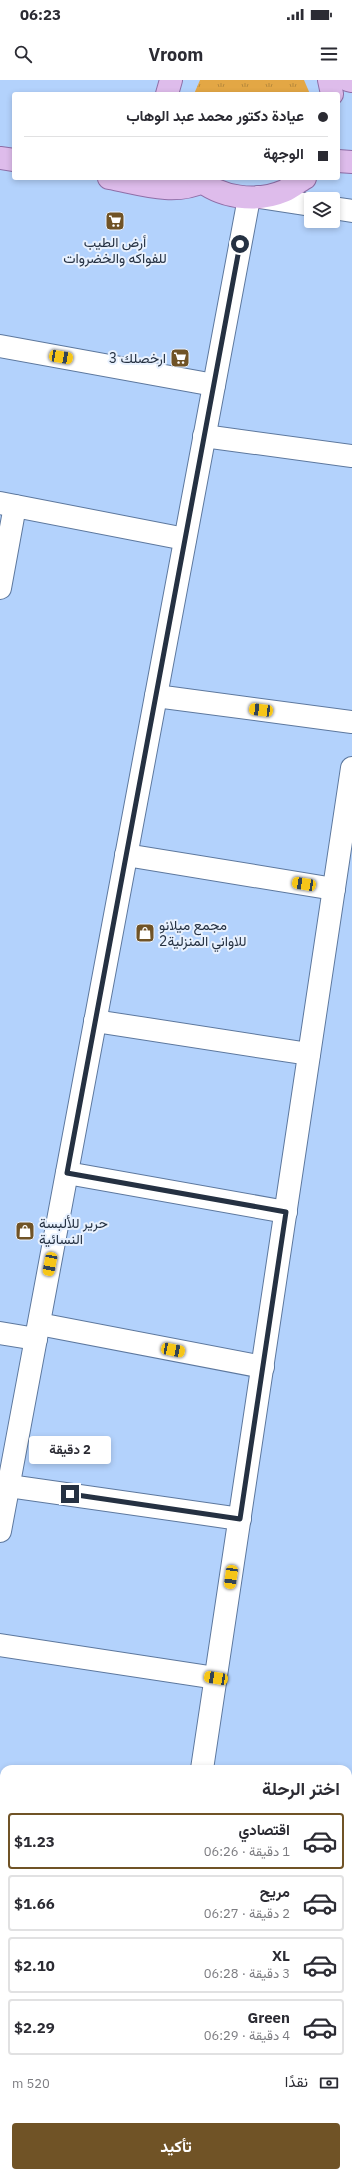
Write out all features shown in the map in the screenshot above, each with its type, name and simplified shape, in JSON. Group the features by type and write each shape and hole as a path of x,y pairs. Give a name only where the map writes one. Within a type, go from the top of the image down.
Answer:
{"main road":[{"path":"168,92 171,80"},
{"path":"329,80 332,92"},
{"path":"348,80 352,81"},
{"path":"0,158 12,160"},
{"path":"340,161 352,162"},
{"path":"120,180 171,189 187,187 199,180 216,190 232,196 254,197 283,191 302,180"}],"street":[{"path":"0,1531 4,1499 67,1173 204,436 254,197 304,204"},
{"path":"340,209 352,211"},
{"path":"0,346 214,385"},
{"path":"204,436 352,456"},
{"path":"0,588 8,505 185,539"},
{"path":"156,696 352,722"},
{"path":"203,1765 352,768"},
{"path":"126,855 334,889"},
{"path":"95,1021 309,1054"},
{"path":"67,1173 286,1212"},
{"path":"0,1333 37,1332 263,1367"},
{"path":"4,1499 240,1519"},
{"path":"0,1645 216,1678"}],"green space":[{"path":"200,80 304,80 309,92 195,92"}],"place":[{"name":"أرض الطيب للفواكه والخضروات","path":"115,221"},
{"name":"ارخصلك 3","path":"180,358"},
{"name":"مجمع ميلانو للاواني المنزلية2","path":"145,933"},
{"name":"حرير للألبسة النسائية","path":"25,1231"}],"route":[{"path":"70,1494 240,1519 286,1212 67,1173 240,244"}]}
